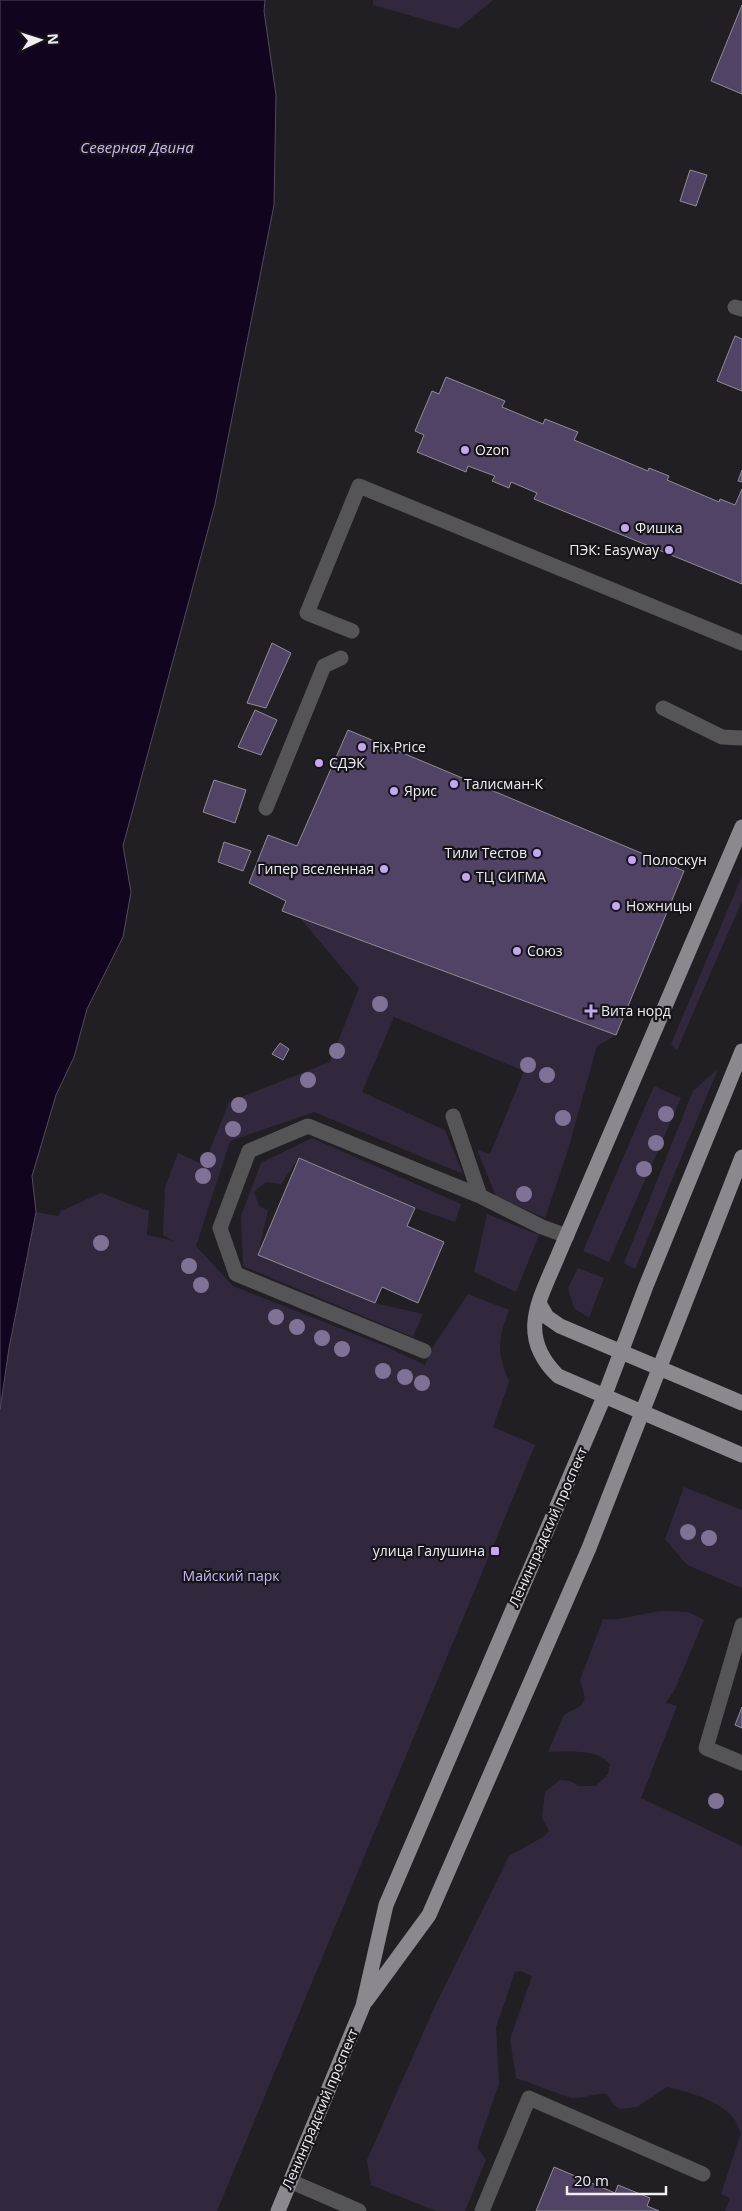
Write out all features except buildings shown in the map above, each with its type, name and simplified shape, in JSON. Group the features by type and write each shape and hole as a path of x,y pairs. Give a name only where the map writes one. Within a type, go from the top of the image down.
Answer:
{"main road":[{"path":"742,827 566,1236 539,1303 534,1322 534,1337 538,1351 547,1365 558,1376 604,1398 742,1456"},
{"name":"Ленинградский проспект","path":"278,2211 363,2006 386,1904 604,1398 646,1286 742,1051"},
{"name":"Ленинградский проспект","path":"363,2006 429,1915 589,1548 742,1157"},
{"path":"539,1303 547,1317 560,1326 742,1402"}],"lane":[{"path":"352,631 307,613 359,486 742,643"},
{"path":"266,808 324,666 341,658"},
{"path":"663,708 722,737 742,738"},
{"path":"453,1116 480,1196"},
{"path":"424,1352 236,1274 220,1228 249,1152 308,1126 480,1196 566,1236"},
{"path":"742,1625 706,1748 742,1764"},
{"path":"482,2211 530,2098 704,2174"},
{"path":"290,2181 359,2211"}],"green space":[{"path":"373,0 493,0 458,29 373,5"},
{"path":"742,876 742,901 677,1050 671,1044"},
{"name":"Майский парк","path":"300,918 616,1035 597,1046 567,1153 545,1218 496,1196 477,1150 490,1154 524,1071 394,1017 362,1092 445,1130 463,1174 314,1112 230,1141 196,1246 233,1286 387,1347 425,1365 433,1347 468,1294 509,1310 502,1330 500,1346 502,1362 509,1382 493,1427 535,1445 217,2211 0,2211 0,1410 9,1348 36,1212 58,1216 61,1211 101,1193 149,1211 147,1235 174,1241 163,1235 165,1187 178,1153 204,1165 229,1102 330,1062 359,988"},
{"path":"718,1069 635,1269 624,1263 693,1091"},
{"path":"654,1086 681,1098 609,1262 583,1251"},
{"path":"312,1138 461,1204 455,1222 415,1208 299,1158 281,1184 266,1182 254,1192 259,1206 268,1211 258,1255 375,1303 423,1314 413,1337 243,1266 241,1216 261,1163"},
{"path":"487,1214 539,1235 516,1292 474,1272"},
{"path":"578,1268 604,1278 589,1318 574,1308 568,1288"},
{"path":"684,1487 742,1510 742,1588 687,1565 665,1539"},
{"path":"664,1611 688,1612 704,1620 675,1689 666,1703 677,1706 641,1798 742,1846 742,2211 725,2211 730,2198 721,2194 741,2133 733,2118 718,2105 693,2094 667,2087 637,2107 620,2109 612,2103 607,2094 571,2098 516,2078 510,2039 532,1976 521,1971 515,1972 496,2027 499,2084 477,2147 486,2160 465,2211 436,2211 371,2185 367,2160 436,2004 509,1856 543,1837 549,1831 542,1818 545,1792 560,1780 570,1781 578,1786 596,1786 608,1774 610,1765 605,1760 590,1753 548,1752 564,1715 583,1703 584,1695 580,1680 603,1619 609,1620"}],"water":[{"name":"Северная Двина","path":"0,0 265,0 264,11 276,95 274,205 215,504 123,846 131,892 123,937 87,1009 74,1057 56,1095 32,1176 36,1212 9,1348 0,1410"}],"place":[{"name":"Ozon","path":"465,450"},
{"name":"Фишка","path":"625,528"},
{"name":"ПЭК: Easyway","path":"669,550"},
{"name":"Fix Price","path":"362,747"},
{"name":"СДЭК","path":"319,763"},
{"name":"Талисман-К","path":"454,784"},
{"name":"Ярис","path":"394,791"},
{"name":"Тили Тестов","path":"537,853"},
{"name":"Полоскун","path":"632,860"},
{"name":"Гипер вселенная","path":"384,869"},
{"name":"ТЦ СИГМА","path":"466,877"},
{"name":"Ножницы","path":"616,906"},
{"name":"Союз","path":"517,951"},
{"name":"Вита норд","path":"591,1011"},
{"name":"улица Галушина","path":"495,1551"}]}
